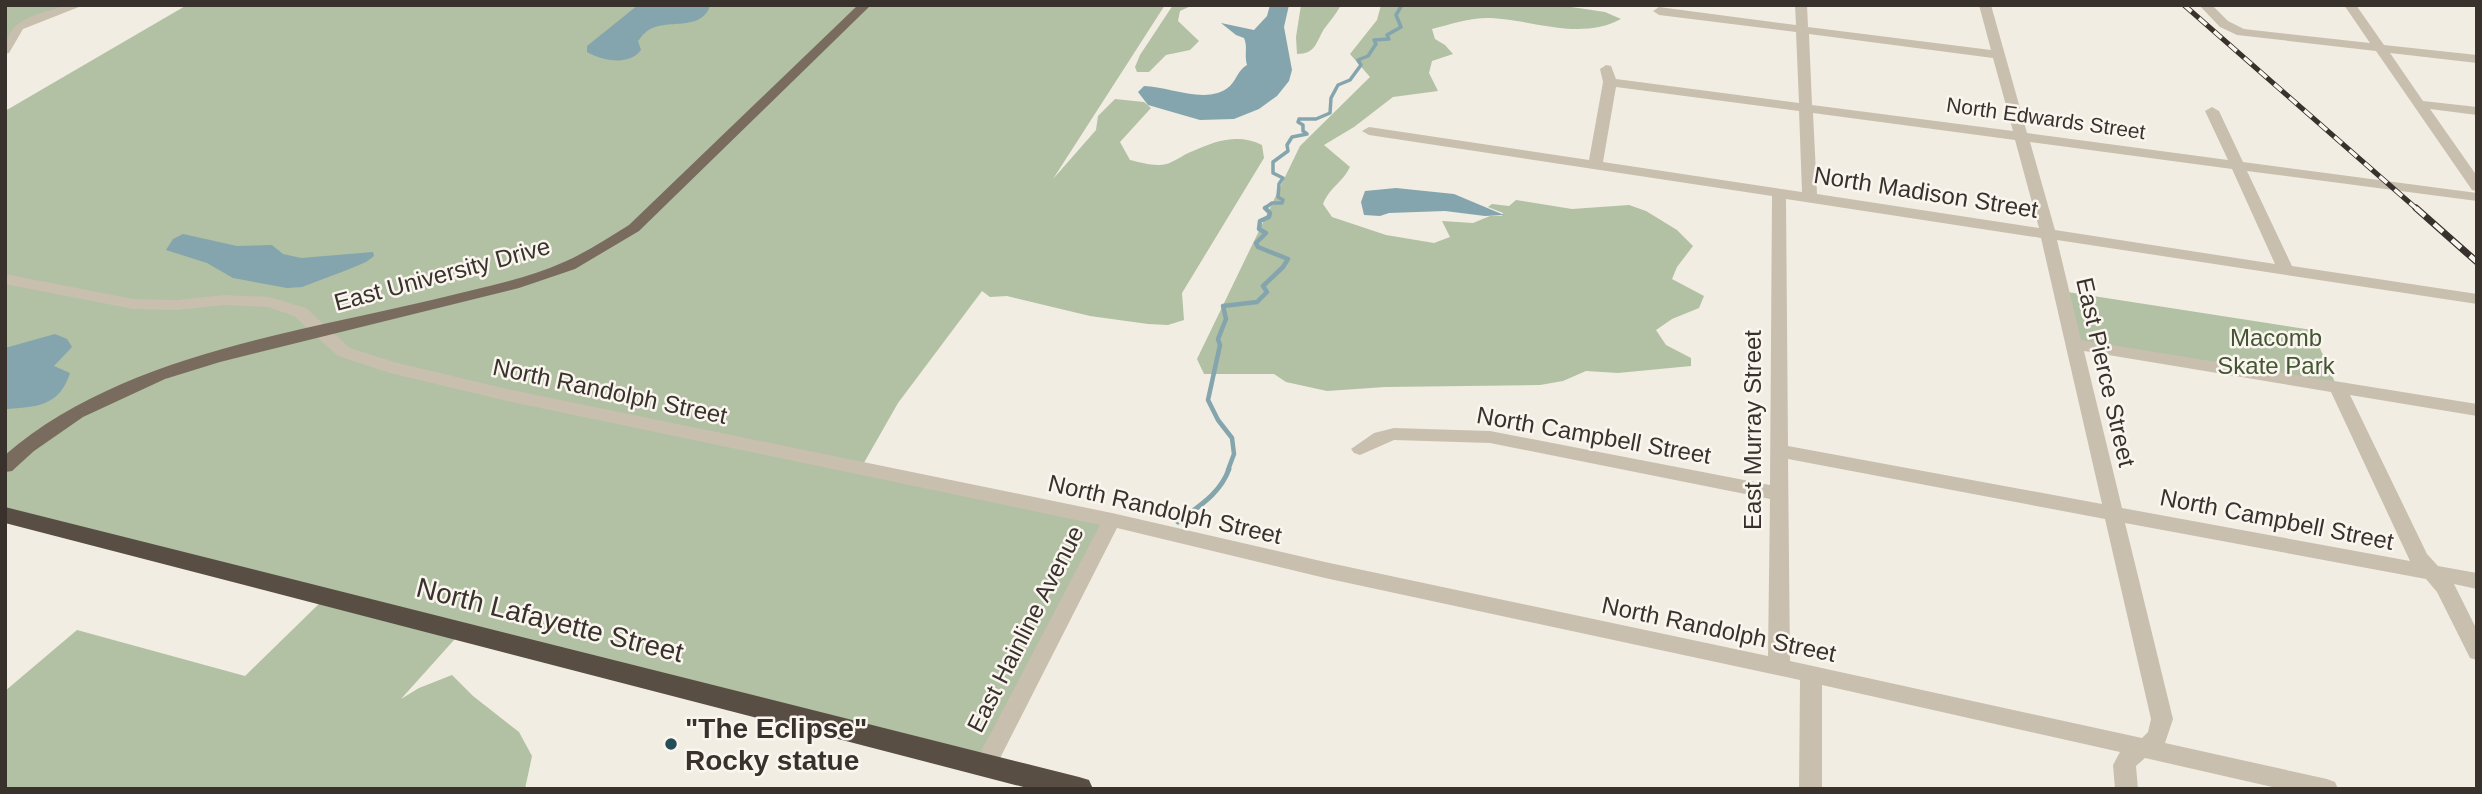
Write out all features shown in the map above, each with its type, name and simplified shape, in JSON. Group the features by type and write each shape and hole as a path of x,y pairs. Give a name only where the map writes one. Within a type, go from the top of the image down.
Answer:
{"highway":[{"name":"North Lafayette Street","path":"5,515 986,763 1079,789"}],"main road":[{"name":"East University Drive","path":"5,466 42,435 68,418 130,387 206,359 534,279 569,266 611,244 649,214 865,5"}],"street":[{"path":"5,50 18,27 78,5"},
{"path":"1801,5 1810,198"},
{"name":"East Pierce Street","path":"1985,5 2048,234 2162,719 2157,739 2146,749 2132,754 2124,765 2127,789"},
{"path":"2205,5 2224,24 2241,32 2477,59"},
{"path":"2350,5 2477,187"},
{"path":"1659,11 1999,55"},
{"path":"5,21 18,27"},
{"name":"North Edwards Street","path":"1595,167 1608,75 1805,107 2477,197"},
{"path":"2420,104 2477,111"},
{"path":"2212,111 2286,270"},
{"name":"North Madison Street","path":"1369,131 2477,299"},
{"name":"East Murray Street","path":"1779,193 1779,667"},
{"name":"North Randolph Street","path":"5,279 133,304 177,305 223,300 269,302 300,312 344,352 390,367 508,395 1112,520 1348,575 2328,789"},
{"path":"2074,344 2477,410"},
{"path":"2337,387 2419,559 2445,587 2477,652"},
{"name":"North Campbell Street","path":"1360,449 1380,437 1394,434 1490,437 1780,494"},
{"name":"North Campbell Street","path":"1779,452 2477,581"},
{"name":"East Hainline Avenue","path":"986,763 1112,520"},
{"path":"1810,789 1811,674"}],"green space":[{"path":"5,5 78,5 19,27 5,50"},
{"path":"187,5 1165,5 1053,179 1096,130 1098,116 1115,99 1144,102 1151,108 1120,142 1130,160 1163,165 1201,147 1227,140 1245,139 1262,145 1264,158 1182,293 1184,320 1168,325 1090,316 1007,296 990,297 982,291 898,403 861,468 1112,520 986,763 463,630 401,699 419,688 452,675 473,696 519,732 532,756 525,789 5,789 5,691 77,630 245,676 327,596 5,515 5,111"},
{"path":"1173,5 1193,5 1180,11 1178,21 1199,41 1190,50 1166,55 1149,72 1137,72 1135,67 1140,55"},
{"path":"1301,5 1341,5 1312,50 1297,54 1296,37"},
{"path":"1381,5 1558,5 1605,12 1621,19 1605,25 1573,29 1484,18 1432,29 1435,39 1453,54 1432,61 1429,73 1438,91 1393,97 1354,127 1324,145 1350,167 1323,204 1332,217 1386,235 1434,243 1450,237 1442,221 1473,223 1490,216 1502,216 1503,213 1488,207 1492,204 1509,206 1516,200 1572,209 1629,205 1646,211 1677,230 1693,246 1677,267 1672,279 1704,296 1699,308 1672,319 1656,330 1666,345 1691,358 1691,366 1618,373 1586,371 1563,381 1540,385 1385,387 1327,391 1286,382 1274,374 1204,374 1197,359 1300,146 1370,77 1350,54 1377,20"},
{"name":"Macomb Skate Park","path":"2061,291 2312,330 2337,387 2074,344"}],"water":[{"path":"638,5 710,6 698,20 661,26 645,33 638,41 641,50 630,58 608,60 587,52 587,46"},
{"path":"1270,5 1289,5 1284,27 1292,70 1289,81 1277,96 1259,109 1234,119 1200,120 1148,105 1138,92 1144,86 1199,95 1221,92 1230,86 1247,65 1244,38 1221,23 1254,30 1267,16"},
{"path":"1396,188 1454,194 1504,215 1485,216 1445,211 1364,215 1361,202 1365,191"},
{"path":"183,234 237,246 272,245 283,254 301,258 373,252 374,256 366,262 302,287 287,288 233,278 207,263 166,250 173,239"},
{"path":"55,334 67,339 72,347 54,366 70,373 60,393 36,406 5,409 5,348"}],"waterway":[{"path":"1228,470 1234,454 1232,438 1218,420 1208,400 1220,345 1218,339 1226,319 1223,306 1257,302 1267,292 1263,286 1288,259 1258,247 1256,243 1266,233 1259,229 1260,221 1269,217 1270,213 1265,208 1272,203 1282,203 1283,200 1278,197 1279,184 1283,178 1273,173 1273,162 1288,151 1287,145 1292,137 1307,134 1303,131 1303,125 1298,122 1299,119 1316,119 1330,113 1331,98 1338,85 1350,80 1361,65 1358,60 1368,56 1376,44 1374,40 1389,39 1387,35 1401,27 1396,15 1402,5"},
{"path":"1178,522 1214,493 1229,469"}],"railway":[{"path":"2184,5 2418,210"},
{"path":"2416,208 2477,262"}],"place":[{"name":"\"The Eclipse\" Rocky statue","path":"671,744"}]}
